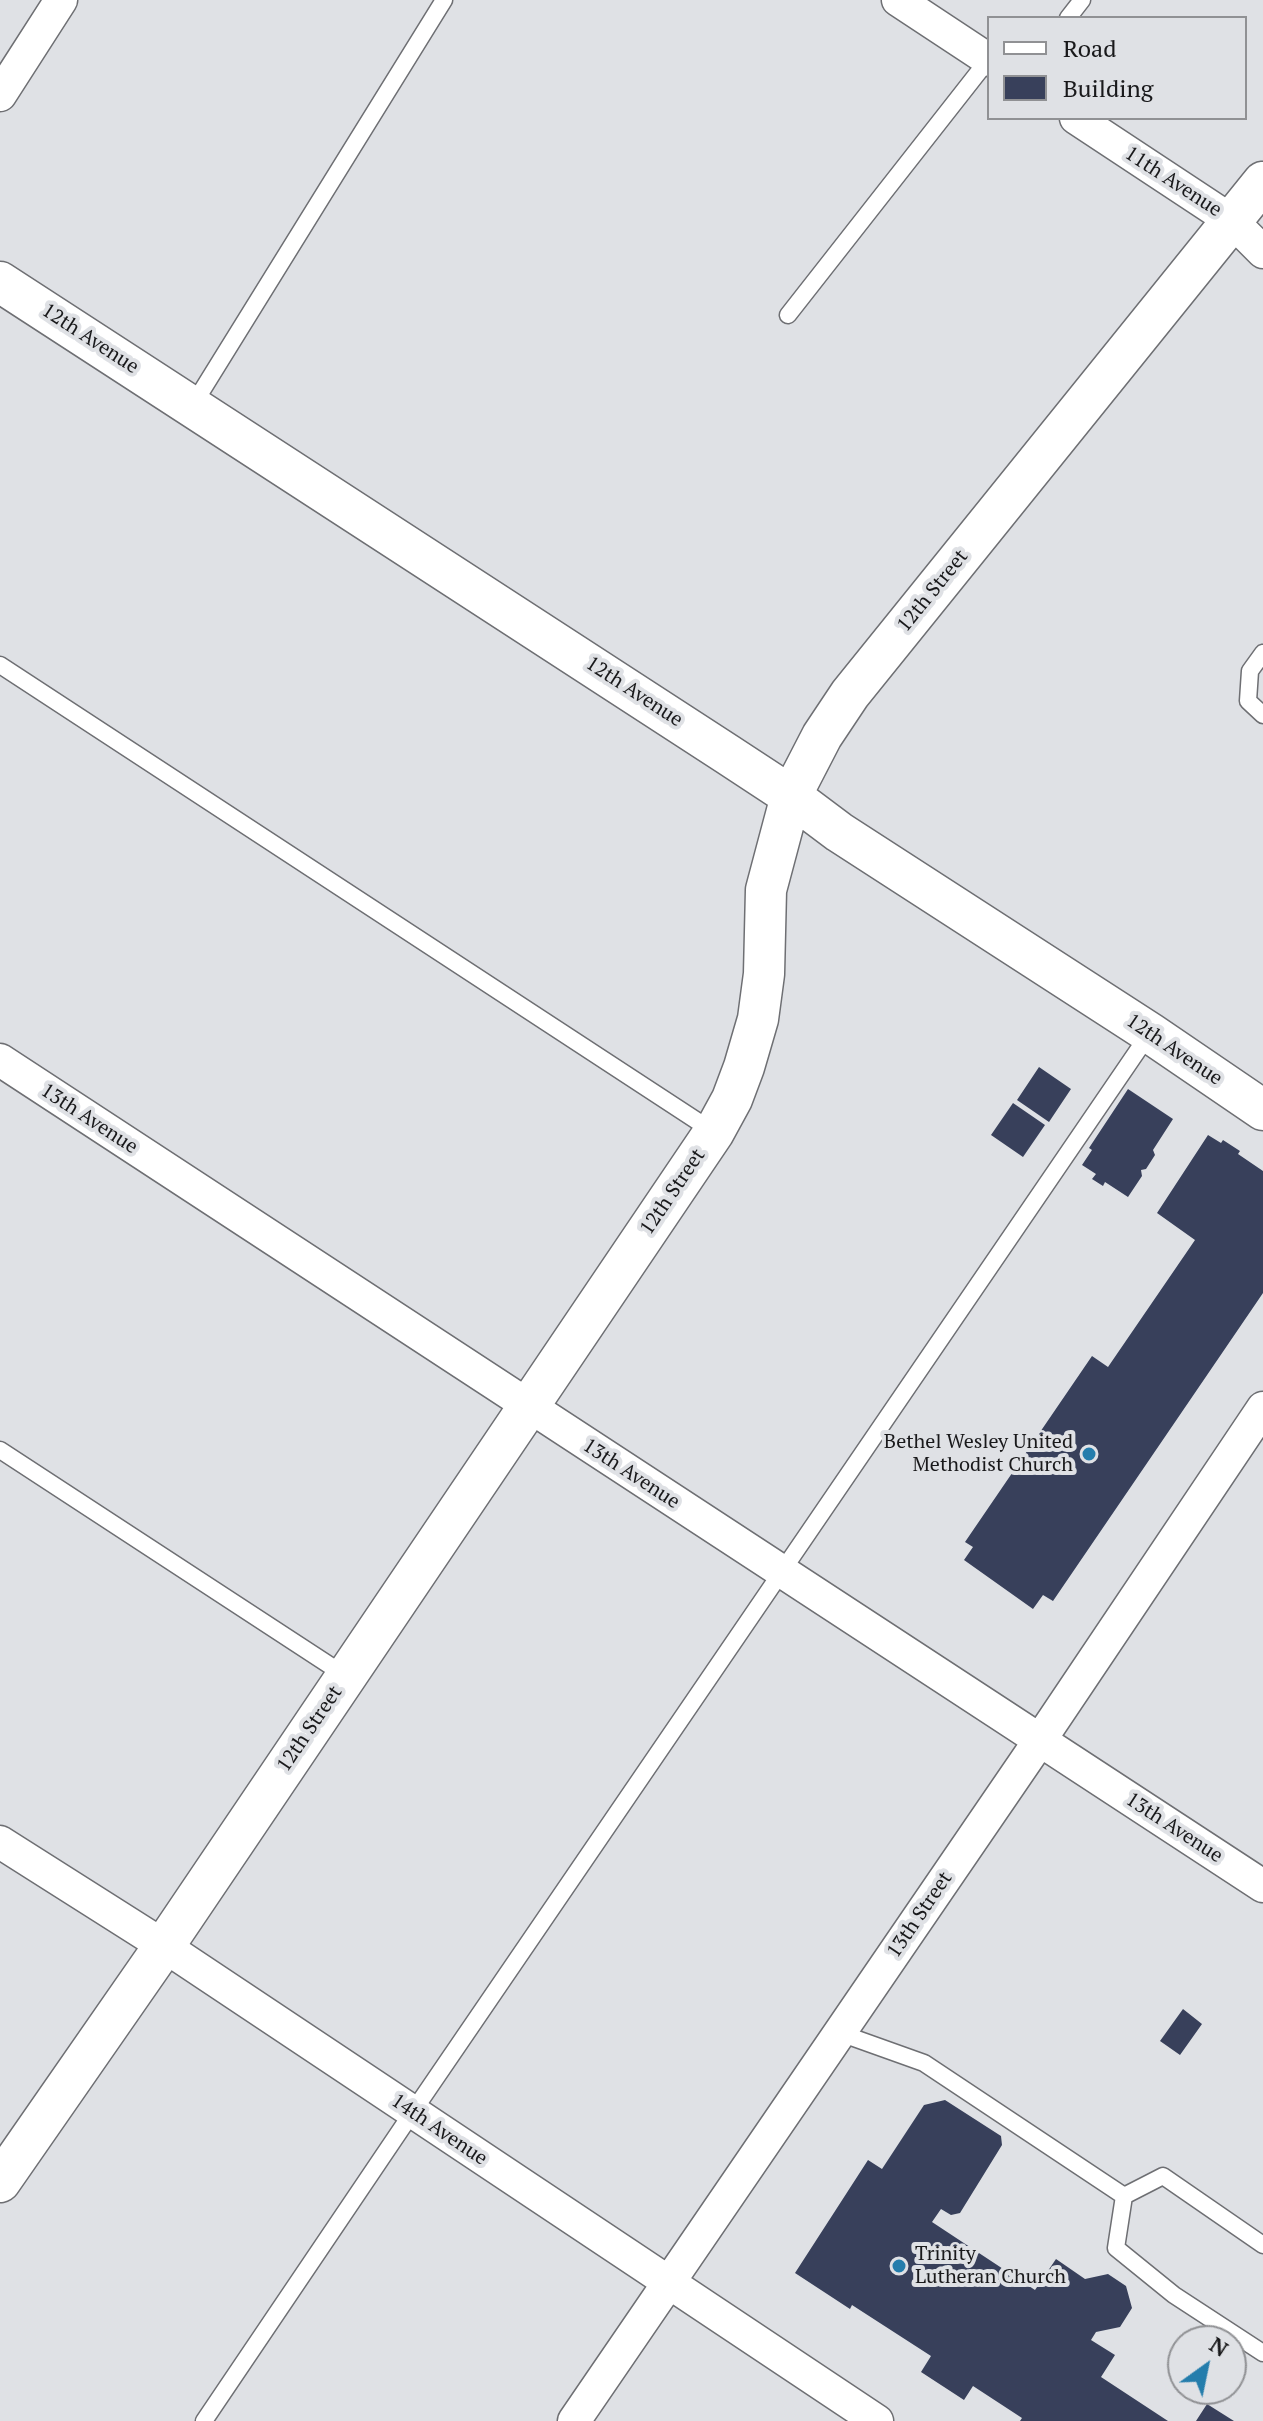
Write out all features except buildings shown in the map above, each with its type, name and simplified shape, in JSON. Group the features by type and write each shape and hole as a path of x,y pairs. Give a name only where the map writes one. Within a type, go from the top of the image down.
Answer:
{"street":[{"path":"0,95 61,0"},
{"path":"898,0 987,59"},
{"name":"11th Avenue","path":"1079,120 1232,221 1263,252"},
{"name":"12th Street","path":"0,2182 164,1946 714,1132 736,1088 758,1019 764,974 766,890 791,796 822,736 850,694 1263,182"},
{"name":"12th Avenue","path":"0,282 791,796 839,832 1150,1033 1263,1110"},
{"name":"13th Avenue","path":"0,1060 1263,1886"},
{"name":"13th Street","path":"574,2421 1263,1408"},
{"name":"14th Avenue","path":"0,1842 164,1946 877,2421"}],"lane":[{"path":"193,405 444,0"},
{"path":"1070,16 1082,0"},
{"path":"788,315 987,63"},
{"path":"1263,653 1250,671 1248,701 1263,715"},
{"path":"0,665 714,1132"},
{"path":"204,2421 1150,1033"},
{"path":"0,1450 346,1676"},
{"path":"840,2033 924,2063 1124,2196"},
{"path":"1124,2196 1163,2176 1263,2245"},
{"path":"1124,2196 1116,2248 1174,2295 1263,2353"}],"place":[{"name":"Bethel Wesley United Methodist Church","path":"1089,1454"},
{"name":"Trinity Lutheran Church","path":"899,2266"}]}
